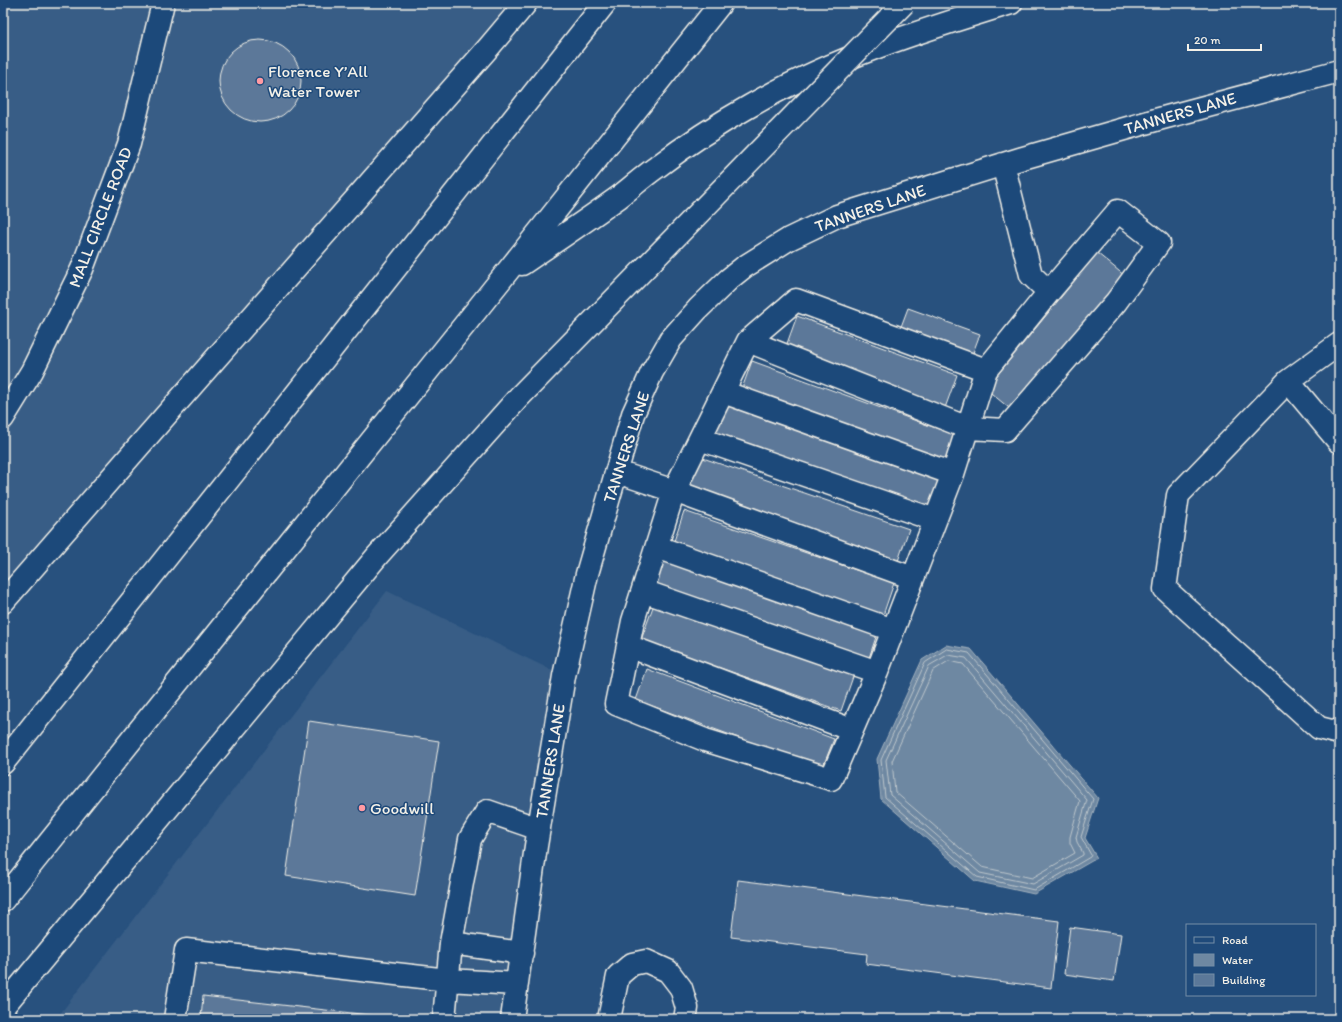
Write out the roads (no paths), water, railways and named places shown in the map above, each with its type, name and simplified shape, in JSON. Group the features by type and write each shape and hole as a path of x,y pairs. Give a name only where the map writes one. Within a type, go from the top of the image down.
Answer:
{"main road":[{"name":"MALL CIRCLE ROAD","path":"3,418 32,371 82,269 128,144 163,3"},
{"path":"3,602 489,48 526,3"},
{"path":"3,763 294,397 604,3"},
{"path":"3,900 721,3"},
{"path":"3,1007 378,555 520,396 904,3"},
{"path":"503,277 620,196 696,139 771,94 835,63 954,20 1011,3"},
{"name":"TANNERS LANE","path":"512,1019 539,829 564,676 587,574 633,414 652,372 671,339 698,309 729,279 744,267 789,239 837,216 1003,164 1159,119 1339,70"},
{"path":"1003,164 1031,275 1049,292"},
{"path":"748,341 968,428 1005,430 1116,302 1159,243 1118,211 1049,292 986,370 968,428 953,474 877,672 831,779 705,740 616,704 633,621 674,491 748,341 796,300 986,370"},
{"path":"1339,344 1288,381 1178,495 1165,589 1319,728 1339,733"},
{"path":"1288,381 1339,442"},
{"path":"722,392 953,474"},
{"path":"700,439 935,520"},
{"path":"617,472 674,491 913,578"},
{"path":"657,547 893,630"},
{"path":"643,591 877,672"},
{"path":"628,646 852,730"},
{"path":"444,1019 451,943 470,838 487,811 539,829"},
{"path":"451,943 522,953"},
{"path":"175,1019 186,950 448,980 517,984"},
{"path":"609,1019 618,976 632,964 646,962 668,971 680,988 687,1008 685,1019"}],"water":[{"path":"946,645 971,649 1098,798 1085,838 1097,858 1034,894 975,881 881,799 877,759 922,660"}],"place":[{"name":"Florence Y’All Water Tower","path":"260,81"},
{"name":"Goodwill","path":"362,808"}]}
